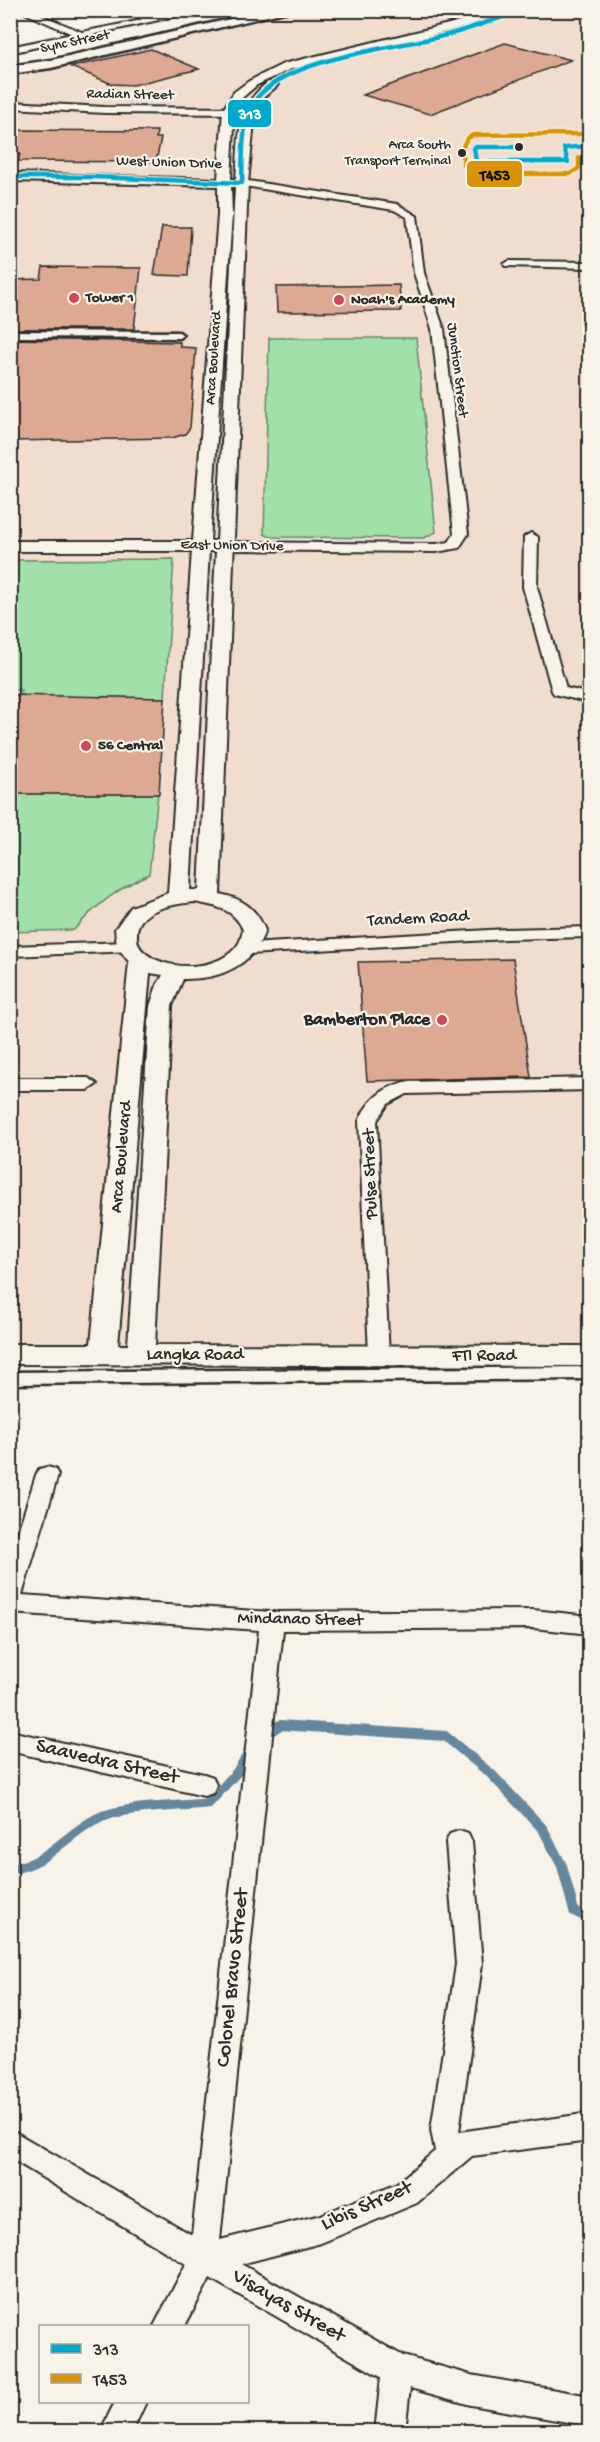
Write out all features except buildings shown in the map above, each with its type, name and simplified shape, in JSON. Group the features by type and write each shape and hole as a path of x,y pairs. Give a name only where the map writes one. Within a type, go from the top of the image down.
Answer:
{"main road":[{"name":"Sync Street","path":"10,70 68,61 287,10"}],"street":[{"path":"22,10 83,36"},
{"path":"127,10 152,21"},
{"path":"10,50 200,10"},
{"path":"229,110 238,95 253,83 287,66 460,25 506,11 528,10"},
{"path":"249,111 259,95 273,85 308,69 448,34 506,11"},
{"path":"582,11 590,11"},
{"path":"582,11 590,18"},
{"path":"20,20 36,17"},
{"name":"Radian Street","path":"10,105 105,110 249,111"},
{"name":"Arca Boulevard","path":"179,897 203,545 212,368 225,215 224,181 229,110"},
{"name":"Arca Boulevard","path":"209,897 242,183 249,111"},
{"name":"West Union Drive","path":"10,177 224,181 397,207"},
{"name":"Junction Street","path":"397,207 412,216 419,273 438,329 461,534 454,545"},
{"path":"509,264 590,265"},
{"path":"10,334 179,335"},
{"path":"531,537 530,587 559,691 590,699"},
{"name":"East Union Drive","path":"10,546 203,545 436,548 454,545"},
{"path":"10,951 134,953 164,970 177,972 212,970 240,958 249,949 256,934 254,924 248,915 238,907 209,897 179,897 163,900 138,912 126,929 134,953"},
{"name":"Tandem Road","path":"249,949 506,934 590,932"},
{"name":"Arca Boulevard","path":"104,1354 134,953"},
{"name":"Arca Boulevard","path":"141,1355 161,1006 168,986 177,972"},
{"path":"10,1084 88,1084"},
{"name":"Pulse Street","path":"379,1356 368,1121 374,1105 386,1095 405,1088 590,1084"},
{"name":"Langka Road","path":"10,1354 141,1355 306,1370 379,1356"},
{"name":"FTI Road","path":"379,1356 590,1356"},
{"path":"10,1378 306,1370 590,1373"},
{"path":"10,1596 47,1475"},
{"name":"Mindanao Street","path":"10,1604 272,1621 533,1619 590,1625"},
{"name":"Colonel Bravo Street","path":"170,2325 204,2259 272,1621"},
{"name":"Saavedra Street","path":"10,1741 204,1785"},
{"path":"450,2157 445,2130 460,2040 469,1964 459,1842"},
{"name":"Libis Street","path":"204,2259 321,2229 407,2193 466,2143 590,2127"},
{"name":"Visayas Street","path":"10,2142 204,2259 397,2369 471,2390 590,2411"},
{"path":"390,2432 397,2369"},
{"path":"115,2432 130,2403"}],"shaded area":[{"path":"306,11 589,11 589,1372 11,1365 11,74 41,70"}],"green space":[{"path":"269,338 416,338 436,532 424,538 271,537 264,534"},
{"path":"174,559 165,698 20,696 21,690 11,690 11,560"},
{"path":"11,794 158,794 149,874 108,898 74,930 11,932"}],"waterway":[{"path":"265,1735 280,1725 445,1736 491,1774 543,1829 562,1866 574,1911 590,1919"},
{"path":"10,1869 35,1862 86,1825 109,1814 136,1809 209,1803 237,1772 249,1753"}],"transit line":[{"name":"313","path":"10,177 92,177 242,183 244,139 248,117 257,98 271,85 317,65 447,35 526,10"},
{"name":"T453","path":"579,158 579,168 570,174 475,174 465,167 462,148 465,140 473,135 590,134"},
{"name":"313","path":"519,147 474,147 476,162 568,162 564,148 590,146"}],"place":[{"name":"Arca South Transport Terminal","path":"462,153"},
{"name":"Tower 1","path":"74,298"},
{"name":"Noah's Academy","path":"339,300"},
{"name":"56 Central","path":"86,746"},
{"name":"Bamberton Place","path":"442,1020"}]}
